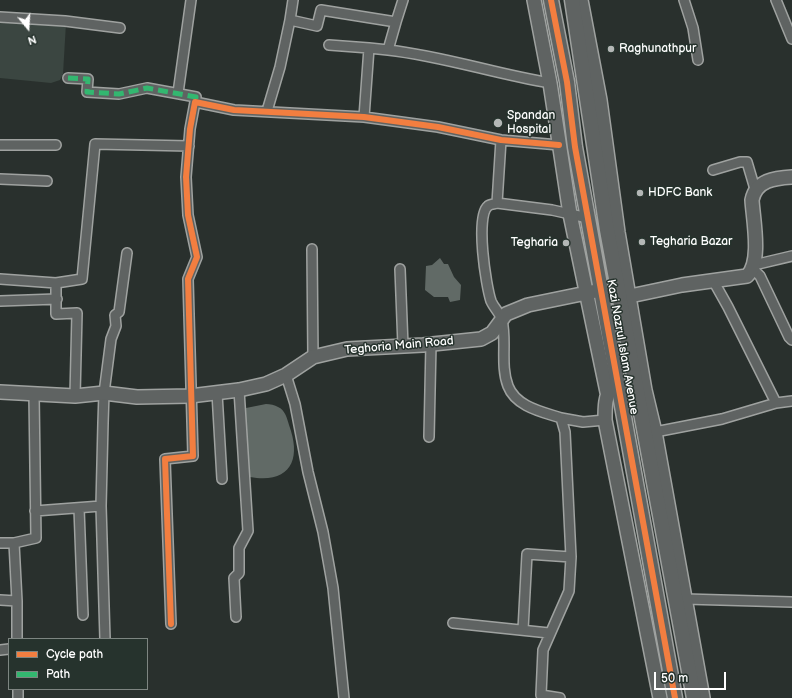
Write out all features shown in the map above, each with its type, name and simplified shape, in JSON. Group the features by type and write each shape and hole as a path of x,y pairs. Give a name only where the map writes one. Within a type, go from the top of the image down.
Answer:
{"main road":[{"name":"Kazi Nazrul Islam Avenue","path":"551,0 567,82 576,147 616,377 675,698"},
{"name":"Kazi Nazrul Islam Avenue","path":"572,0 602,158 633,376 679,612 694,698"}],"street":[{"path":"178,93 191,0"},
{"path":"267,111 280,67 293,0"},
{"path":"290,20 317,26 323,0"},
{"path":"388,50 403,0"},
{"path":"534,0 550,83 570,214 607,392 605,405 606,420 660,698"},
{"path":"581,0 600,100 602,158 630,296 645,390 655,432 703,698"},
{"path":"684,0 693,28 698,60"},
{"path":"776,0 792,39"},
{"path":"321,10 396,22"},
{"path":"0,17 65,21 120,28"},
{"path":"329,45 388,50 450,60 550,83"},
{"path":"364,117 369,48"},
{"path":"68,78 88,79 87,92 120,94 147,88 196,97 186,177 188,215 197,257 188,279 190,396 193,456 165,459 171,624"},
{"path":"195,102 234,110 364,117 438,127 501,140 559,145"},
{"path":"497,203 501,140"},
{"path":"0,279 56,283 82,279 94,144 189,146"},
{"path":"0,145 56,146"},
{"path":"630,296 682,285 742,278 747,276 753,267 755,247 752,200 755,189 747,162 740,162 713,170"},
{"path":"755,189 766,181 792,177"},
{"path":"0,179 47,181"},
{"path":"588,218 497,203 488,206 484,212 482,252 491,302 502,319 504,358 508,387 522,404 561,418 583,422 606,420"},
{"path":"312,249 313,357"},
{"path":"106,638 101,506 104,393 111,339 116,326 116,315 119,312 127,253"},
{"path":"753,267 792,256"},
{"path":"753,267 760,276 790,335"},
{"path":"400,269 403,346"},
{"path":"714,282 776,403"},
{"path":"56,283 56,314 77,313 75,396"},
{"name":"Teghoria Main Road","path":"0,392 75,396 104,393 137,398 190,396 238,390 266,384 286,376 313,357 347,349 431,344 481,339 488,336 506,314 528,305 601,290"},
{"path":"0,301 57,299"},
{"path":"429,437 431,344"},
{"path":"286,376 295,404 308,472 323,532 333,588 344,698"},
{"path":"607,392 616,377"},
{"path":"236,617 234,578 239,573 239,548 248,531 238,390"},
{"path":"218,393 222,479"},
{"path":"0,543 14,543 36,538 34,395"},
{"path":"655,432 722,419 776,403 792,401"},
{"path":"560,698 541,695 543,650 549,633 569,591 571,557 565,432 561,418"},
{"path":"35,511 101,506"},
{"path":"79,508 83,615"},
{"path":"14,543 17,638"},
{"path":"523,630 527,554 571,557"},
{"path":"684,599 792,602"},
{"path":"0,600 17,600"},
{"path":"453,623 549,633"}],"shaded area":[{"path":"0,17 66,23 63,74 60,80 51,83 0,78"},
{"path":"440,258 444,264 448,264 454,277 461,285 460,300 450,302 448,297 434,297 425,290 426,266 432,265"},
{"path":"266,404 277,406 285,414 293,438 293,459 289,467 283,473 275,477 250,477 244,466 243,420 246,408"}],"marked path":[{"path":"68,78 88,79 87,92 119,94 147,88 196,97 195,102"}],"cycle path":[{"path":"551,0 567,82 575,147 675,698"},
{"path":"171,624 165,459 193,456 188,279 197,257 188,215 186,177 190,129 195,102 234,110 364,117 438,127 501,140 559,145"}],"place":[{"name":"Raghunathpur","path":"611,49"},
{"name":"Spandan Hospital","path":"498,123"},
{"name":"HDFC Bank","path":"640,193"},
{"name":"Tegharia Bazar","path":"642,242"},
{"name":"Tegharia","path":"566,243"}]}
